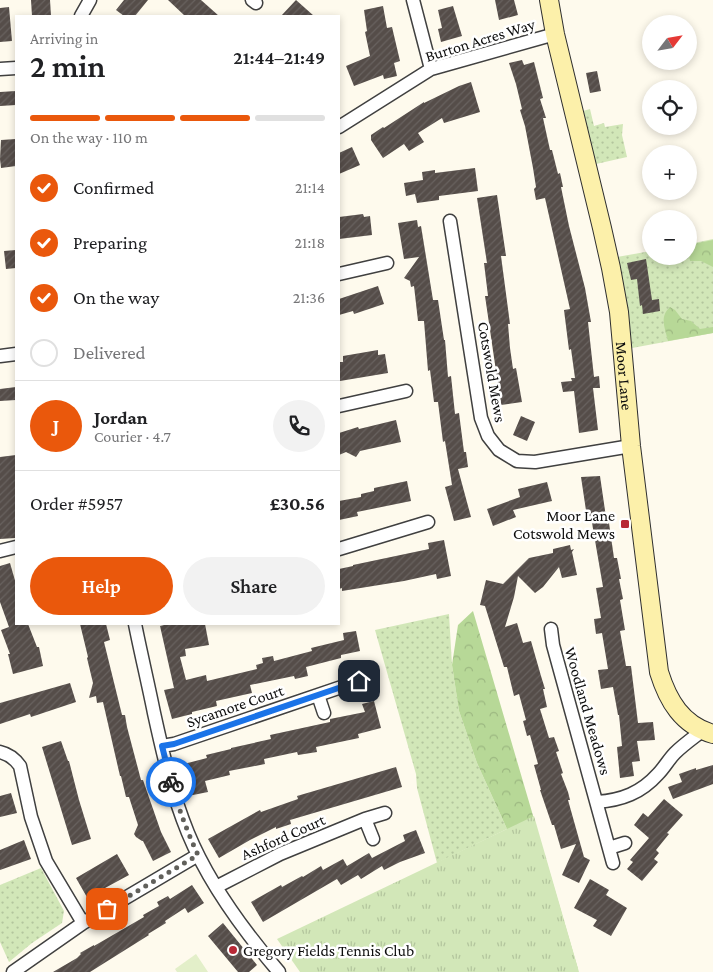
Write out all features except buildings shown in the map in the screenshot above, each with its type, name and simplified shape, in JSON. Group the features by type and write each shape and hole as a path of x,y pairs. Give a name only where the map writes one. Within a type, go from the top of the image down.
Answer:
{"street":[{"path":"82,15 90,0"},
{"path":"414,0 431,69"},
{"name":"Moor Lane","path":"549,0 555,34 611,268 619,312 631,446 659,672 671,702 686,720 708,732"},
{"name":"Burton Acres Way","path":"340,126 431,69 555,34"},
{"path":"0,69 15,68"},
{"name":"Cotswold Mews","path":"450,221 481,418 488,436 499,450 517,461 535,462 631,446"},
{"path":"340,274 388,262"},
{"path":"0,356 15,354"},
{"path":"340,406 406,391"},
{"path":"340,549 386,540 428,522"},
{"path":"0,551 15,547"},
{"path":"135,625 162,746 188,834 216,887 247,934 279,972"},
{"name":"Woodland Meadows","path":"551,629 553,645 613,863"},
{"name":"Sycamore Court","path":"162,746 174,744 359,681"},
{"path":"318,695 324,713"},
{"path":"597,802 622,799 640,789 658,774 675,753 708,732"},
{"path":"0,752 15,759 20,766 31,817 46,861 83,923"},
{"name":"Ashford Court","path":"216,887 280,854 385,813"},
{"path":"366,819 373,839"},
{"path":"609,848 625,844"},
{"path":"13,972 83,923 198,855"}],"green space":[{"path":"590,109 594,126 604,123 605,127 623,124 622,135 627,157 596,164 583,111"},
{"path":"713,239 713,333 632,348 617,257 642,253 642,265 697,265 697,242"},
{"path":"713,240 713,267 697,261 697,243"},
{"path":"670,307 682,319 691,321 700,329 713,327 713,333 668,341 664,319"},
{"path":"473,611 578,969 545,972 497,890 507,829 477,763 459,711 452,665 458,625"},
{"path":"449,614 452,665 459,711 477,763 507,829 437,863 417,788 416,774 375,630"},
{"path":"534,816 579,972 300,972 277,939"},
{"path":"41,868 64,911 62,923 32,943 9,962 0,942 0,885"},
{"path":"196,954 208,972 177,972 175,969"}],"way so far":[{"path":"107,909 198,855 188,834 171,782"}],"place":[{"name":"Moor Lane Cotswold Mews","path":"625,524"},
{"name":"Gregory Fields Tennis Club","path":"233,950"}],"route":[{"path":"171,782 162,746 174,744 359,681"}]}
